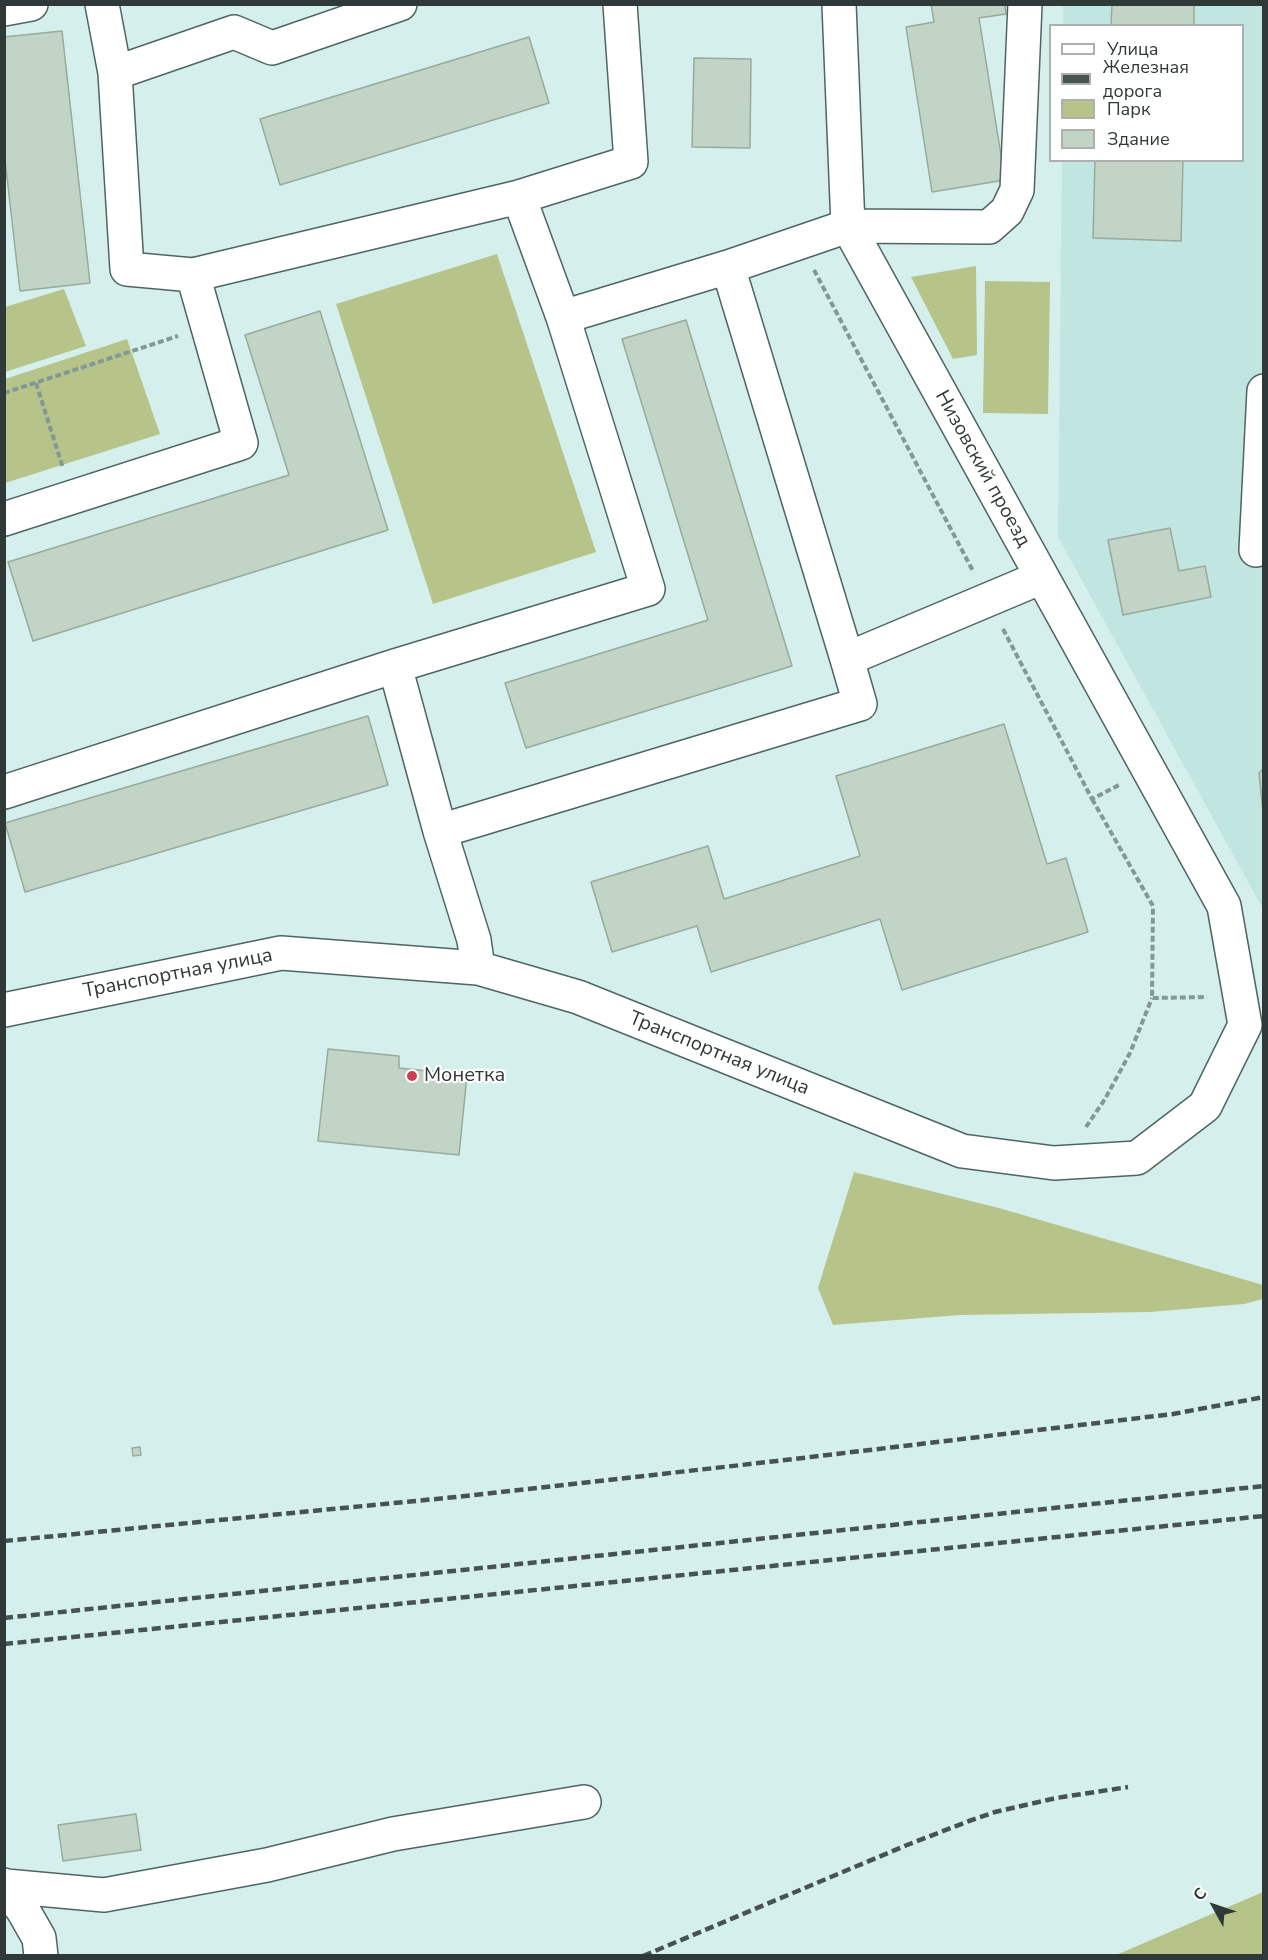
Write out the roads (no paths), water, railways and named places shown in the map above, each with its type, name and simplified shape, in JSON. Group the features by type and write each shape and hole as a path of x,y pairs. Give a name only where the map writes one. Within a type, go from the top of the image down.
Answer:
{"street":[{"path":"4,9 31,4"},
{"path":"102,4 114,73 127,269 193,275 519,197 631,162 620,4"},
{"path":"114,73 234,32 272,48 400,4"},
{"name":"Низовский проезд","path":"839,4 848,226 1224,906"},
{"path":"563,317 728,267 848,226 989,227 1007,211 1017,190 1025,4"},
{"path":"4,792 395,666 648,589 563,317 519,197"},
{"path":"440,831 860,704 728,267"},
{"path":"4,519 241,443 193,275"},
{"path":"1256,550 1263,391"},
{"path":"847,659 1042,577"},
{"path":"395,666 440,831 474,940 478,968"},
{"name":"Транспортная улица","path":"4,1010 281,953 478,968 578,997 962,1151 1054,1163 1137,1158 1205,1106 1245,1025 1224,906"},
{"path":"5,1885 104,1895 267,1865 393,1834 584,1802"},
{"path":"5,1885 39,1938 41,1956"}],"railway":[{"path":"4,1541 456,1497 777,1461 1173,1414 1264,1397"},
{"path":"4,1618 1264,1486"},
{"path":"4,1644 1264,1516"},
{"path":"643,1956 969,1821 995,1812 1056,1798 1128,1787"}],"place":[{"name":"Монетка","path":"412,1076"}]}
